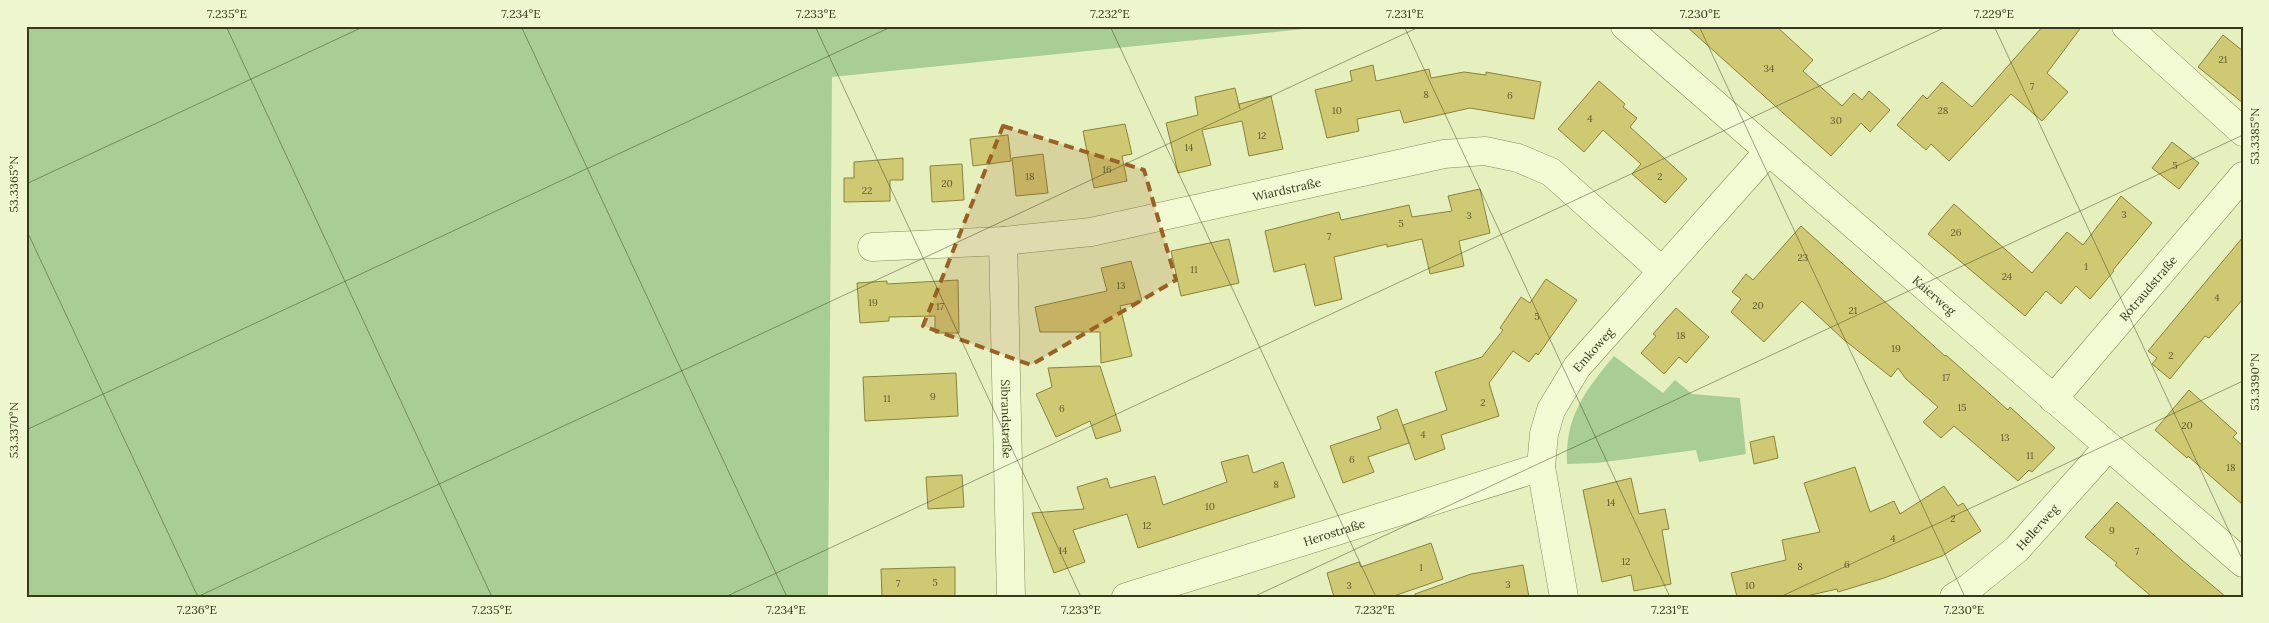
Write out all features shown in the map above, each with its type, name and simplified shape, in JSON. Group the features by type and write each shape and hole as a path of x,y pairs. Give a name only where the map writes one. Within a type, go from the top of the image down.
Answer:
{"street":[{"name":"Kaierweg","path":"1625,26 2243,563"},
{"path":"2126,26 2243,132"},
{"name":"Wiardstraße","path":"872,247 1003,241 1091,232 1444,154 1485,151 1518,158 1551,172 1662,271"},
{"name":"Emkoweg","path":"1564,597 1541,467 1544,434 1551,410 1577,367 1768,152"},
{"name":"Rotraudstraße","path":"2053,399 2243,176"},
{"name":"Sibrandstraße","path":"1003,241 1011,597"},
{"name":"Hellerweg","path":"1954,597 1970,587 2017,549 2108,447"},
{"name":"Herostraße","path":"1126,597 1541,467"}],"highlighted area":[{"path":"1003,126 1144,170 1176,280 1031,365 923,326"}],"green space":[{"path":"26,26 1333,26 832,77 828,597 26,597"},
{"path":"1614,356 1663,393 1675,380 1692,394 1740,398 1746,454 1699,462 1696,450 1597,463 1567,464 1567,447 1573,418 1586,393"}],"building":[{"path":"1686,26 1776,26 1813,60 1803,71 1842,106 1854,93 1862,100 1869,91 1890,110 1870,132 1861,123 1831,156"},
{"path":"2043,26 2082,26 2047,73 2068,92 2042,121 2011,94 1949,161 1931,144 1926,150 1897,125 1923,95 1927,99 1942,82 1972,107"},
{"path":"2223,35 2243,51 2243,103 2198,67"},
{"path":"1373,65 1376,81 1429,69 1431,78 1464,72 1486,75 1486,72 1541,82 1534,119 1470,108 1404,123 1400,110 1357,119 1359,131 1327,138 1315,90 1352,81 1350,71"},
{"path":"1599,81 1625,104 1623,107 1637,118 1630,127 1687,179 1665,203 1632,174 1641,164 1603,130 1584,152 1558,129"},
{"path":"1235,88 1240,109 1239,104 1271,96 1283,149 1249,156 1242,121 1202,130 1211,165 1178,173 1166,123 1198,115 1195,97"},
{"path":"1125,124 1132,154 1122,156 1127,181 1094,188 1083,131"},
{"path":"1008,135 1011,161 973,166 970,139"},
{"path":"2172,142 2199,163 2179,189 2152,168"},
{"path":"1043,154 1048,193 1016,196 1012,158"},
{"path":"903,158 903,180 890,180 890,201 844,202 844,178 854,178 854,162"},
{"path":"962,164 964,200 932,202 930,166"},
{"path":"1480,189 1490,233 1459,241 1464,266 1430,274 1422,239 1387,247 1387,244 1334,257 1342,299 1315,306 1305,264 1274,272 1265,231 1339,212 1341,220 1409,205 1412,217 1452,211 1448,196"},
{"path":"2121,196 2152,223 2114,271 2090,299 2076,286 2061,304 2046,291 2025,316 1928,234 1954,204 2032,273 2067,232 2083,245"},
{"path":"1801,226 1945,356 2008,410 2010,407 2055,448 2032,472 2029,470 2018,481 1954,426 1941,438 1923,422 1938,407 1906,379 1898,368 1891,377 1843,339 1802,301 1764,342 1731,312 1741,299 1732,292 1746,274 1753,280"},
{"path":"2243,237 2243,299 2209,338 2205,336 2170,379 2152,364 2157,358 2148,351"},
{"path":"1229,239 1239,283 1181,296 1171,251"},
{"path":"1131,261 1142,301 1120,306 1132,356 1101,363 1100,332 1040,332 1035,307 1107,291 1101,268"},
{"path":"1546,279 1577,300 1538,355 1536,353 1529,362 1513,351 1489,383 1499,416 1441,435 1445,449 1415,460 1403,425 1447,410 1435,372 1482,357 1503,330 1500,328 1521,297 1530,303"},
{"path":"958,280 959,333 935,333 935,316 889,317 889,321 860,323 857,283 887,281 887,284"},
{"path":"1676,308 1709,337 1686,363 1679,357 1664,374 1641,353 1656,336 1653,334"},
{"path":"1100,366 1121,431 1096,439 1090,421 1056,437 1036,394 1052,387 1048,368"},
{"path":"956,373 958,416 865,421 863,377"},
{"path":"2189,390 2237,433 2233,437 2243,446 2243,505 2188,456 2187,458 2155,430"},
{"path":"1397,409 1409,443 1368,457 1374,472 1343,483 1330,446 1381,429 1377,417"},
{"path":"1774,436 1778,458 1754,464 1750,442"},
{"path":"1248,455 1253,473 1283,462 1295,497 1138,548 1127,514 1073,530 1085,562 1054,573 1032,513 1084,509 1077,487 1107,478 1110,488 1155,476 1163,505 1227,482 1221,462"},
{"path":"1855,467 1870,512 1894,501 1900,514 1944,486 1958,506 1963,503 1981,531 1942,556 1884,578 1838,592 1837,589 1802,597 1737,597 1731,573 1786,560 1782,540 1820,532 1804,483"},
{"path":"962,475 964,507 928,509 926,477"},
{"path":"1631,478 1639,514 1665,509 1669,529 1662,530 1671,584 1634,591 1631,575 1602,582 1583,490"},
{"path":"2117,502 2226,597 2152,597 2115,565 2117,563 2085,537"},
{"path":"1431,543 1443,579 1391,597 1334,597 1327,573 1359,562 1361,567"},
{"path":"1523,565 1529,597 1415,597 1415,594 1471,574"},
{"path":"955,567 955,597 882,597 881,569"}]}
